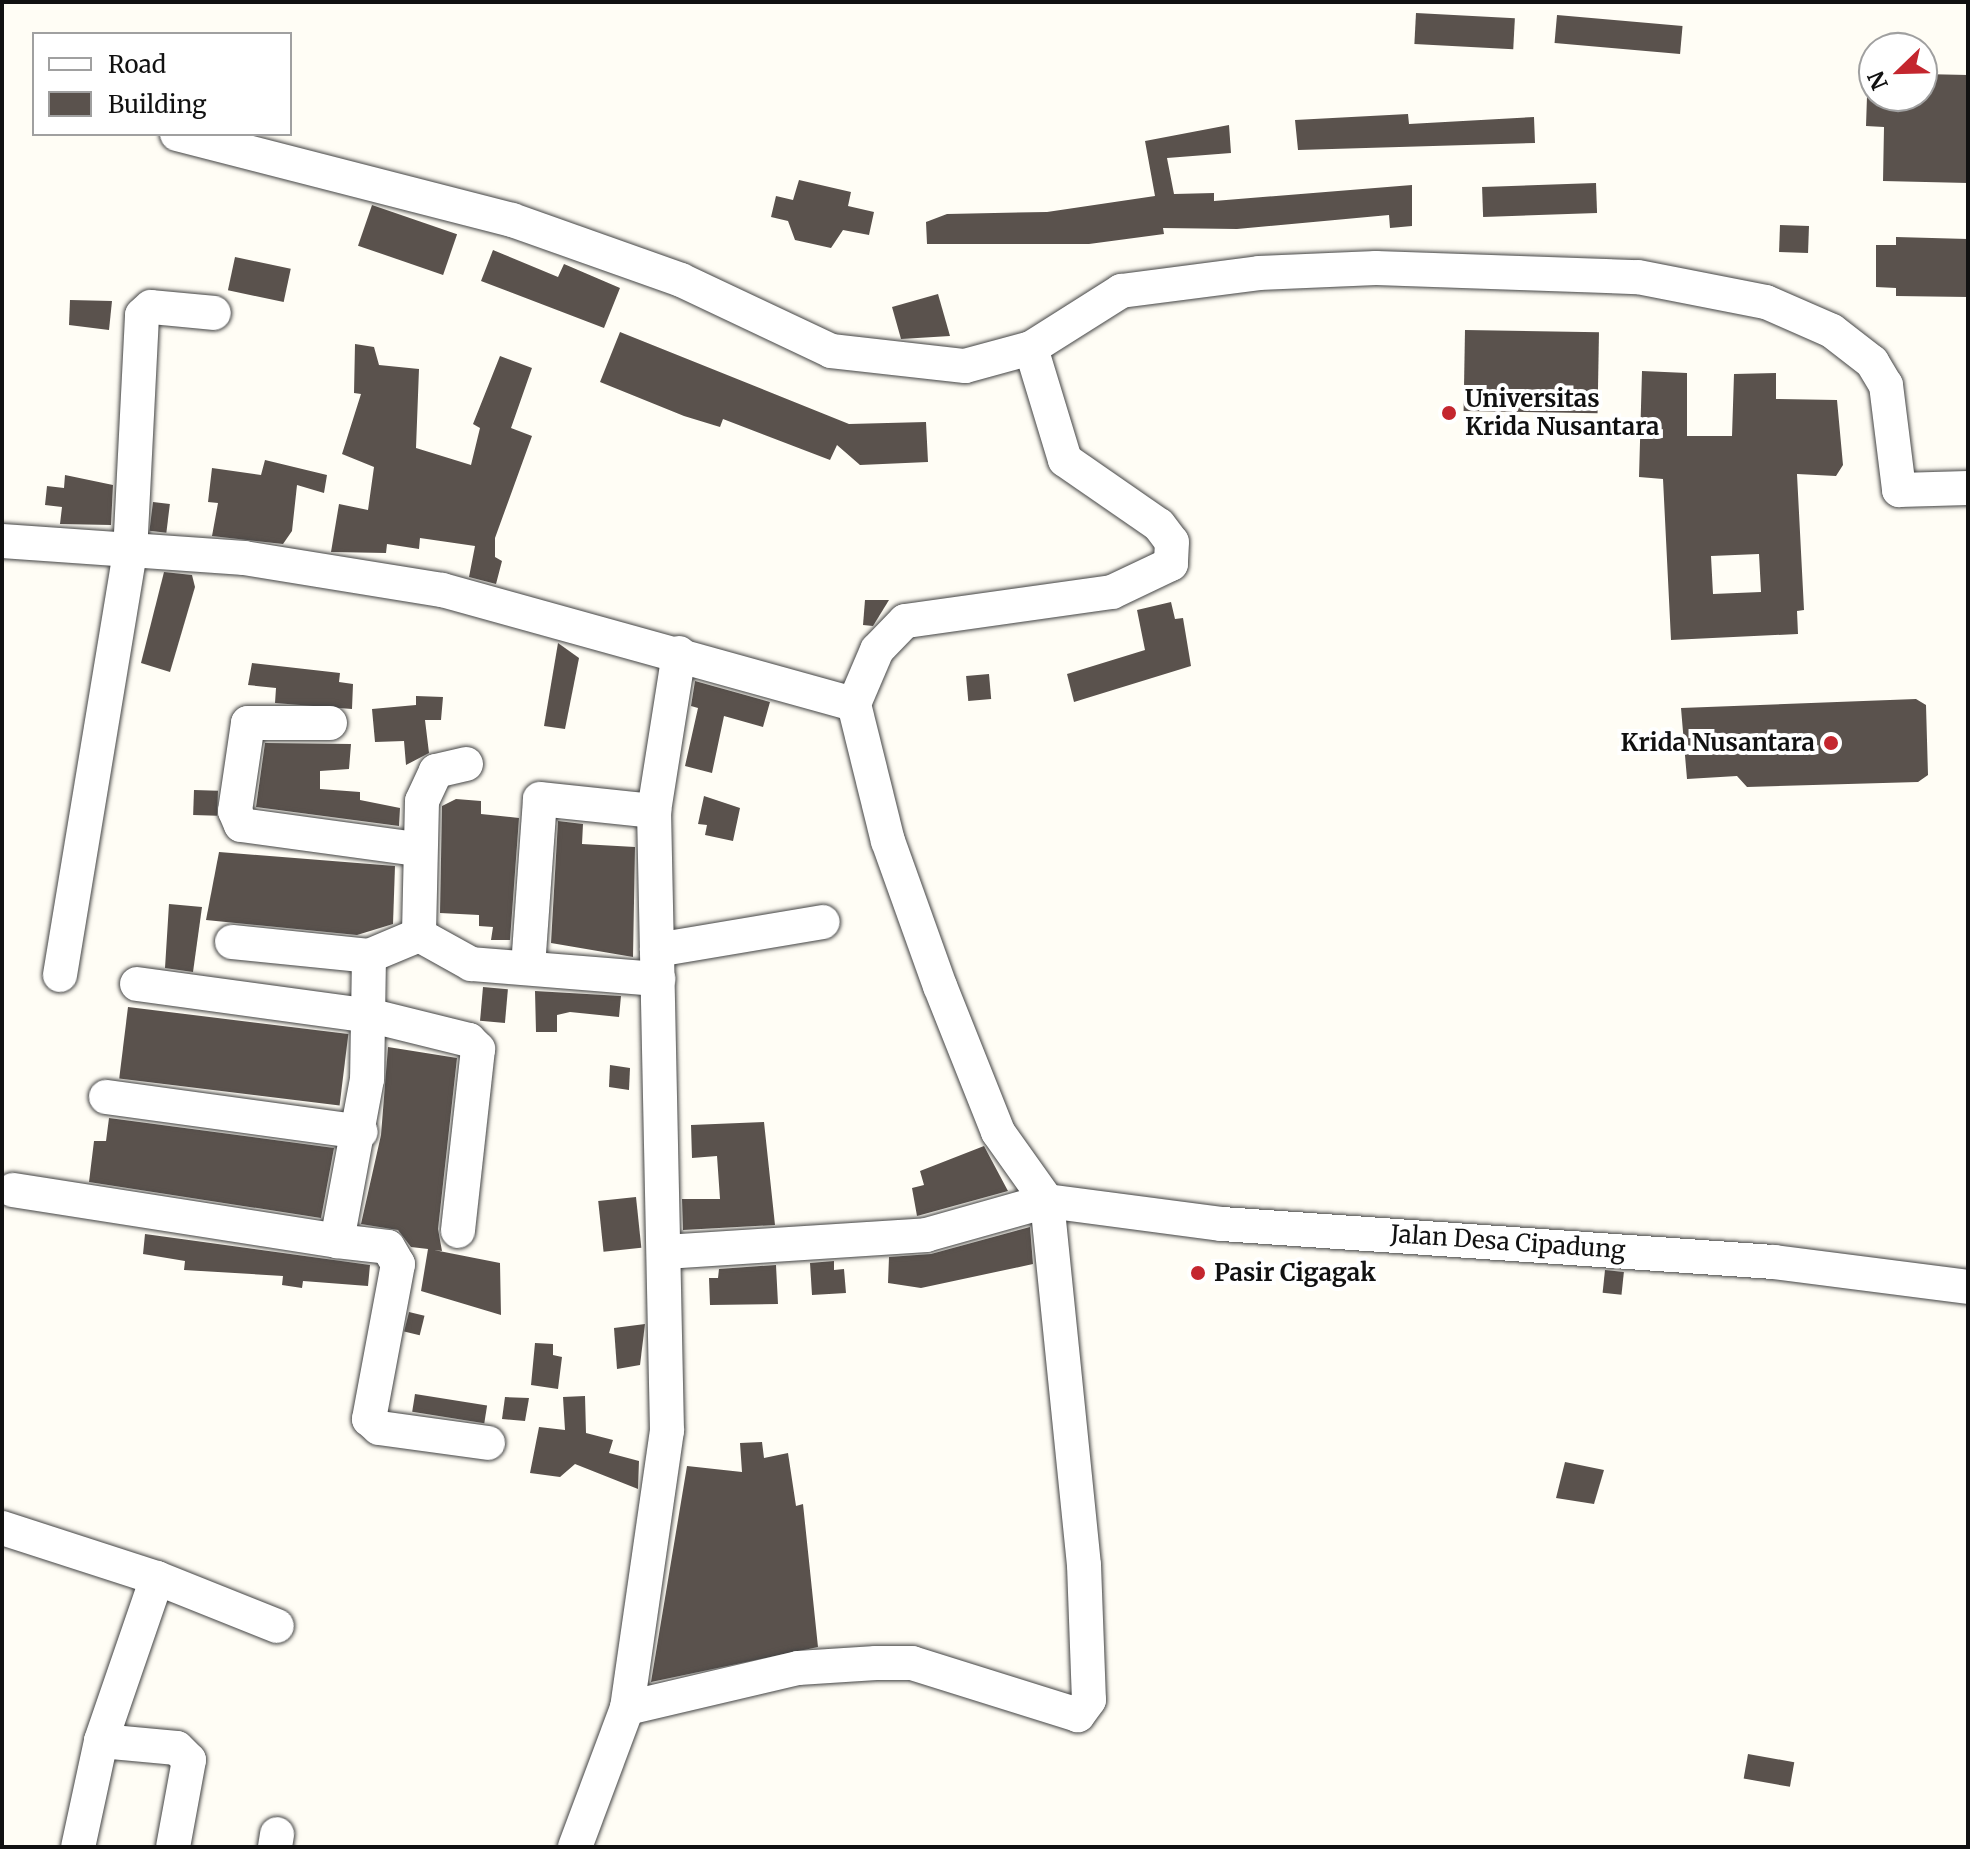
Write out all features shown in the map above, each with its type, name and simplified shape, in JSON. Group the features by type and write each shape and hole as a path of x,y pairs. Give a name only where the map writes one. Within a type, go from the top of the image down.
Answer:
{"street":[{"path":"185,136 512,220 681,280 846,354 965,366 1031,348 1121,291 1259,273 1376,268 1638,277 1766,302 1832,331 1872,362 1886,385 1899,490 1968,488"},
{"path":"60,975 130,553 142,315 151,307 214,313"},
{"path":"627,1708 798,1668 912,1663 1078,1715 1086,1708 1092,1665 1047,1201 998,1132 940,986 888,841 854,704 877,650 905,621 1112,592 1149,581 1171,564 1172,542 1159,525 1065,460 1031,348"},
{"path":"2,541 130,553 244,558 399,582 679,653 854,704"},
{"path":"575,1847 617,1750 627,1708 667,1431 654,811 679,653"},
{"path":"330,723 248,723 235,811 241,825 416,849"},
{"path":"419,935 416,849 422,801 436,771 466,764"},
{"path":"528,967 540,799 654,811"},
{"path":"419,935 455,960 528,967 658,964 823,922"},
{"path":"232,942 369,956 419,935"},
{"path":"337,1241 361,1132 372,1016 369,956"},
{"path":"137,984 372,1016 452,1034 478,1049 458,1231"},
{"path":"106,1097 361,1132"},
{"path":"13,1190 388,1247 398,1264 369,1419 379,1428 488,1443"},
{"path":"665,1252 926,1235 1047,1201"},
{"name":"Jalan Desa Cipadung","path":"1047,1201 1222,1224 1774,1262 1968,1287"},
{"path":"3,1534 157,1578 277,1626"},
{"path":"78,1847 101,1741 157,1578"},
{"path":"101,1741 177,1748 189,1760 173,1847"}],"building":[{"path":"1416,13 1515,18 1513,49 1414,44"},
{"path":"1557,15 1683,26 1680,54 1555,43"},
{"path":"1938,74 1968,75 1968,183 1883,181 1884,127 1866,126 1866,112 1938,112"},
{"path":"1408,114 1409,124 1534,117 1535,143 1298,150 1295,120"},
{"path":"1229,125 1231,153 1167,158 1174,194 1214,193 1214,201 1412,185 1412,226 1390,228 1389,215 1237,229 1163,228 1164,234 1089,244 927,244 926,222 947,214 1047,212 1155,196 1145,141"},
{"path":"799,180 851,192 848,206 874,212 869,235 843,230 831,248 795,240 788,221 771,217 776,196 793,200"},
{"path":"1596,183 1597,213 1483,217 1482,187"},
{"path":"372,205 457,234 443,275 358,246"},
{"path":"1780,225 1809,226 1808,253 1779,252"},
{"path":"1896,237 1968,239 1968,297 1896,296 1896,288 1876,287 1876,245 1896,245"},
{"path":"493,250 558,277 564,264 620,288 604,328 481,281"},
{"path":"235,257 291,269 284,302 228,290"},
{"path":"938,294 950,336 901,339 892,307"},
{"path":"70,300 112,301 109,330 69,325"},
{"path":"1465,330 1599,332 1598,413 1464,411"},
{"path":"620,332 849,424 926,422 928,462 860,465 837,445 830,460 723,419 720,427 684,416 600,382"},
{"path":"355,344 374,347 379,365 419,369 416,448 471,465 480,428 473,424 500,356 532,368 511,428 532,436 495,538 495,557 502,561 496,584 469,577 475,546 420,538 419,549 387,544 386,553 331,552 339,504 368,510 374,467 342,454 361,394 354,393"},
{"path":"1642,371 1687,373 1687,436 1732,436 1734,374 1776,373 1776,399 1837,400 1843,465 1836,476 1797,474 1804,610 1797,611 1798,634 1671,640 1663,479 1639,477","holes":["1759,554 1761,592 1713,594 1711,556"]},
{"path":"265,460 327,475 324,493 297,485 292,531 283,544 212,536 218,503 208,502 212,468 261,475"},
{"path":"65,475 113,485 111,525 60,524 62,507 45,505 47,486 64,488"},
{"path":"153,502 170,504 166,533 149,531"},
{"path":"164,572 192,575 195,587 170,672 141,663"},
{"path":"865,600 889,600 873,626 863,625"},
{"path":"1171,602 1175,619 1183,618 1191,666 1074,702 1067,674 1145,650 1137,610"},
{"path":"558,643 579,658 565,729 544,726"},
{"path":"252,663 340,673 339,682 353,684 352,709 275,703 276,688 248,685"},
{"path":"989,674 991,699 968,701 966,676"},
{"path":"695,681 770,702 763,727 724,716 712,773 685,766 698,708 691,706"},
{"path":"416,696 443,697 441,720 425,720 429,753 406,765 404,741 375,742 372,709 416,705"},
{"name":"Krida Nusantara","path":"1916,699 1926,705 1928,775 1918,782 1747,787 1737,776 1687,779 1681,708"},
{"path":"265,743 351,744 349,769 320,771 320,789 360,792 360,800 400,808 399,826 256,807"},
{"path":"194,790 218,791 217,816 193,815"},
{"path":"704,796 740,808 733,841 705,835 707,825 698,824"},
{"path":"456,799 481,801 481,814 519,818 510,940 491,940 493,927 479,926 479,915 440,913 442,806"},
{"path":"558,821 583,824 582,844 635,847 633,957 551,943"},
{"path":"219,852 395,866 393,924 357,935 206,920"},
{"path":"169,904 202,907 193,972 165,968"},
{"path":"483,987 508,989 505,1023 480,1021"},
{"path":"535,991 621,996 619,1017 570,1012 557,1015 557,1032 536,1032"},
{"path":"128,1007 348,1034 340,1106 119,1078"},
{"path":"388,1047 457,1058 438,1229 442,1251 434,1250 500,1263 501,1315 421,1291 428,1249 411,1247 398,1230 361,1224 381,1135"},
{"path":"610,1065 630,1068 629,1090 609,1087"},
{"path":"109,1118 334,1148 321,1218 89,1182 94,1141 106,1141"},
{"path":"764,1122 775,1225 683,1230 682,1199 720,1199 717,1156 692,1158 691,1125"},
{"path":"984,1146 1008,1191 917,1216 912,1188 924,1185 920,1171"},
{"path":"636,1197 641,1248 604,1252 598,1201"},
{"path":"1030,1227 1033,1264 921,1288 888,1283 889,1257 931,1254"},
{"path":"145,1234 370,1265 368,1286 303,1281 302,1288 282,1285 283,1276 184,1270 185,1261 143,1254"},
{"path":"834,1261 834,1270 844,1269 846,1293 812,1295 810,1263"},
{"path":"776,1265 778,1304 710,1305 709,1278 718,1278 719,1269"},
{"path":"1605,1270 1624,1272 1621,1295 1603,1293"},
{"path":"409,1312 425,1316 420,1335 404,1331"},
{"path":"645,1324 640,1365 617,1369 614,1328"},
{"path":"535,1343 553,1344 553,1355 562,1357 558,1389 531,1385"},
{"path":"415,1394 487,1405 484,1423 412,1412"},
{"path":"585,1396 586,1433 613,1440 609,1453 639,1461 638,1489 575,1464 560,1477 530,1473 539,1427 565,1430 563,1397"},
{"path":"505,1397 529,1398 525,1421 502,1419"},
{"path":"762,1442 764,1458 788,1453 796,1506 803,1504 818,1647 651,1682 687,1466 742,1472 740,1443"},
{"path":"1565,1462 1604,1470 1594,1504 1556,1498"},
{"path":"1748,1754 1794,1762 1790,1787 1744,1779"}],"place":[{"name":"Universitas Krida Nusantara","path":"1449,413"},
{"name":"Krida Nusantara","path":"1831,743"},
{"name":"Pasir Cigagak","path":"1198,1273"}]}
